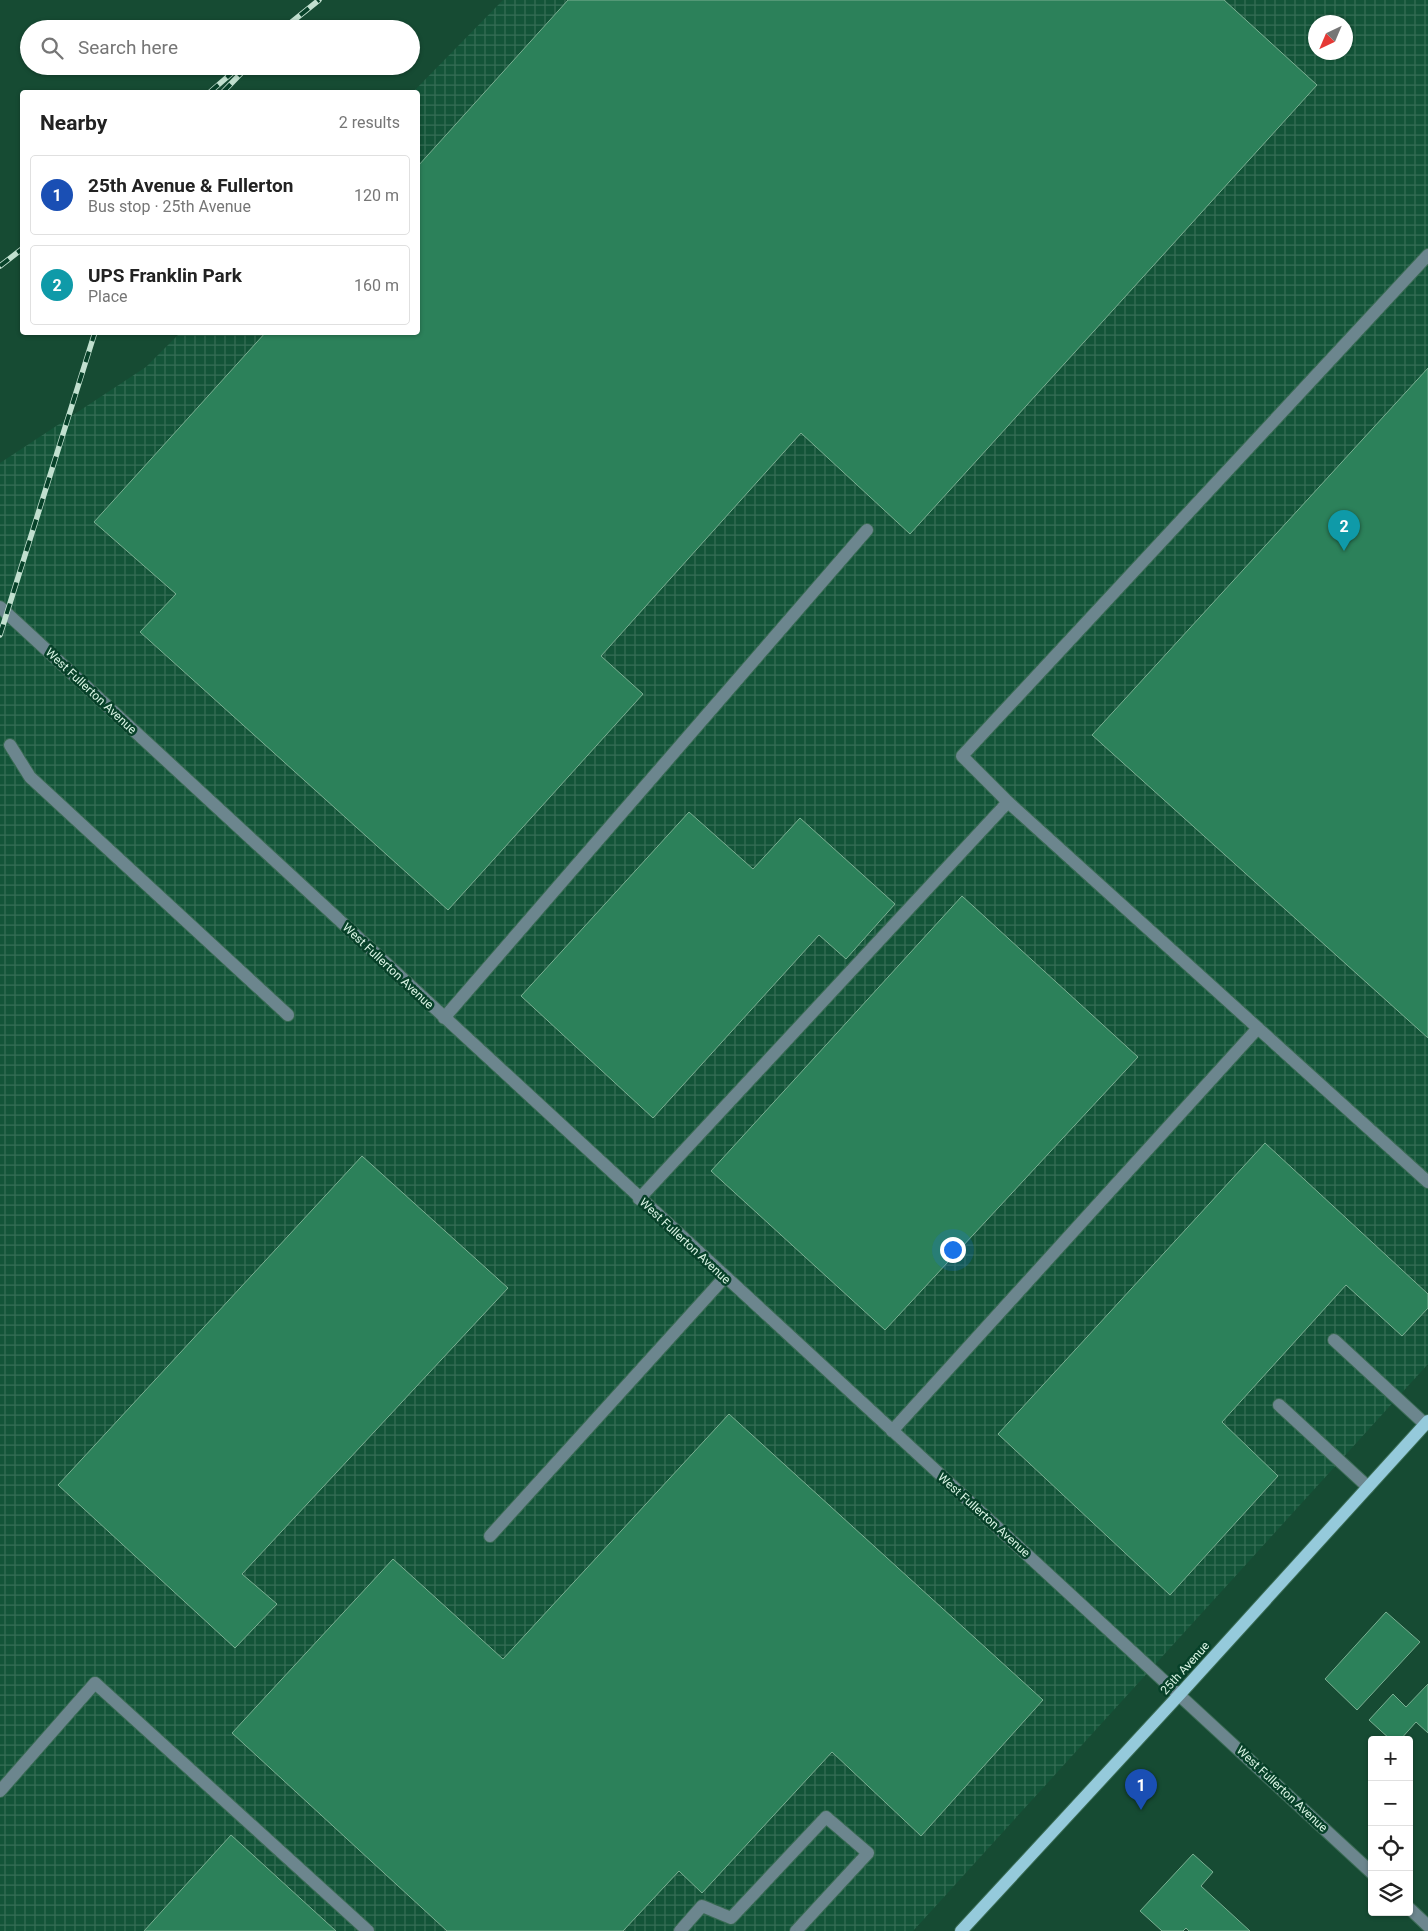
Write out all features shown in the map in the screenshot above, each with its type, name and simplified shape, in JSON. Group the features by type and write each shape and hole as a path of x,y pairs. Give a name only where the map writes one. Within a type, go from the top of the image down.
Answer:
{"main road":[{"name":"25th Avenue","path":"961,1931 1180,1694 1426,1423"}],"street":[{"path":"1428,255 962,756 1008,802 1428,1182"},
{"path":"444,1018 867,530"},
{"name":"West Fullerton Avenue","path":"0,607 724,1278 1180,1694 1370,1871"},
{"path":"10,745 30,777 288,1015"},
{"path":"639,1199 1008,802"},
{"path":"892,1431 1258,1028"},
{"path":"490,1536 724,1278"},
{"path":"1334,1340 1426,1423"},
{"path":"1279,1405 1368,1487"},
{"path":"0,1791 95,1682 368,1931"},
{"path":"680,1931 702,1906 731,1918 826,1817 868,1853 796,1931"},
{"path":"1413,1912 1428,1926"}],"shaded area":[{"path":"503,0 1428,0 1428,1364 913,1931 0,1931 0,463 146,367 178,335 420,335 420,90 415,90"}],"building":[{"path":"568,0 1224,0 1317,85 910,534 801,433 601,656 643,694 448,910 140,632 176,594 94,522 263,335 420,335 420,164"},
{"path":"1428,368 1428,1038 1092,735"},
{"path":"689,812 753,869 800,818 895,904 846,959 819,935 653,1118 521,996"},
{"path":"962,896 1138,1057 885,1330 711,1171"},
{"path":"1265,1143 1428,1294 1428,1308 1402,1336 1346,1285 1222,1422 1278,1476 1170,1595 998,1434"},
{"path":"362,1156 508,1288 242,1574 277,1604 235,1648 58,1485"},
{"path":"729,1414 1043,1700 921,1836 832,1752 702,1893 679,1871 623,1931 447,1931 232,1733 393,1559 503,1659"},
{"path":"1386,1612 1420,1642 1357,1710 1325,1679"},
{"path":"1428,1684 1428,1733 1416,1722 1404,1736 1387,1736 1369,1720 1393,1694 1406,1707"},
{"path":"231,1835 336,1931 144,1931"},
{"path":"1193,1854 1213,1872 1201,1886 1250,1931 1189,1931 1186,1928 1183,1931 1162,1931 1140,1911"}],"railway":[{"path":"294,20 319,0"},
{"path":"212,90 230,75"},
{"path":"225,90 239,75"},
{"path":"0,266 20,251"},
{"path":"0,635 94,335"}],"place":[{"name":"UPS Franklin Park","path":"1344,551"},
{"name":"25th Avenue & Fullerton","path":"1141,1810"}]}
